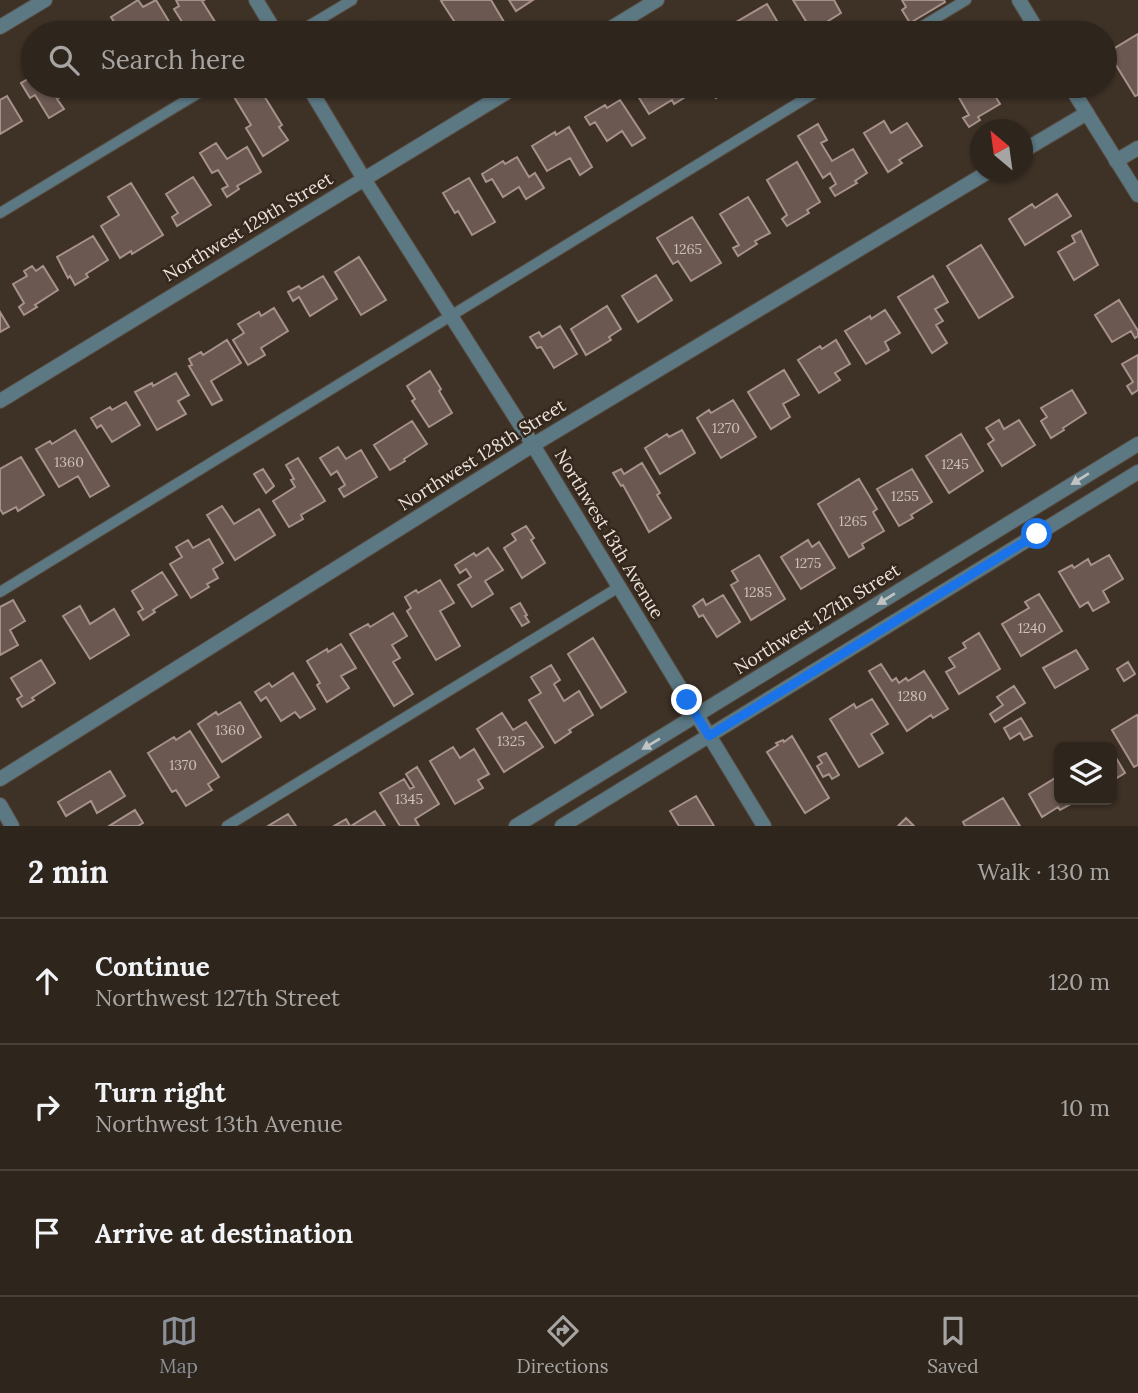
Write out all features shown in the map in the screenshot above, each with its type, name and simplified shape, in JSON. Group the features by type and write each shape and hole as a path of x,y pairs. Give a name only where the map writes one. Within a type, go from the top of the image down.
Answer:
{"street":[{"path":"0,27 45,0"},
{"path":"256,0 269,21"},
{"path":"623,21 657,0"},
{"path":"1018,0 1031,21"},
{"name":"Northwest 13th Avenue","path":"315,98 533,445 764,826"},
{"name":"Northwest 129th Street","path":"0,401 497,98"},
{"path":"1078,98 1138,195"},
{"path":"1033,145 1087,113"},
{"path":"1116,161 1138,148"},
{"name":"Northwest 128th Street","path":"0,779 533,445 971,182"},
{"name":"Northwest 127th Street","path":"516,826 1138,444"},
{"path":"562,826 1138,472"},
{"path":"0,805 12,826"}],"lane":[{"path":"317,21 352,0"},
{"path":"931,21 966,0"},
{"path":"0,213 190,98"},
{"path":"0,592 806,98"},
{"path":"227,826 619,587"}],"building":[{"path":"138,0 143,7 156,0 169,21 114,21 111,17"},
{"path":"176,0 205,0 202,1 214,21 182,21 174,9 179,6"},
{"path":"491,0 503,21 454,21 441,1"},
{"path":"509,0 533,0 516,11"},
{"path":"793,0 834,0 841,13 828,21 806,21"},
{"path":"902,0 945,2 913,21 909,21 902,10 906,7"},
{"path":"767,4 777,21 738,21"},
{"path":"1138,34 1138,95 1135,96 1117,67 1117,47"},
{"path":"7,96 22,121 0,134 0,100"},
{"path":"37,98 59,98 64,109 49,118"},
{"path":"235,98 265,98 288,140 263,156 246,128 251,125"},
{"path":"639,98 684,98 674,104 672,100 649,114"},
{"path":"959,98 996,98 1000,104 978,117 979,119 970,119 969,127 963,118 969,115"},
{"path":"620,100 645,138 632,146 622,131 607,141 595,122 590,125 585,117"},
{"path":"884,121 891,133 907,123 922,146 899,160 902,163 888,172 864,133"},
{"path":"818,124 827,140 821,143 832,161 853,149 867,173 855,181 857,183 835,196 830,188 836,184 830,173 823,178 798,136"},
{"path":"569,127 592,167 580,175 570,158 547,171 532,146"},
{"path":"216,143 227,159 247,147 261,172 237,186 239,189 227,197 222,189 228,186 218,170 212,173 200,153"},
{"path":"517,157 529,177 535,173 544,188 526,199 519,187 503,197 492,179 486,182 482,174 503,161 505,164"},
{"path":"797,162 820,202 807,210 809,213 787,226 782,219 787,215 767,180"},
{"path":"193,177 211,205 177,226 172,217 178,213 166,194"},
{"path":"469,178 495,222 472,235 458,211 455,213 443,193"},
{"path":"131,183 163,235 132,254 131,251 120,258 101,226 119,215 108,197"},
{"path":"1057,194 1071,216 1025,245 1009,219 1032,204 1035,208"},
{"path":"748,197 770,233 755,241 757,244 738,256 733,248 739,245 720,214"},
{"path":"692,217 721,263 691,281 678,261 673,264 657,238"},
{"path":"1081,231 1098,265 1074,280 1058,252 1075,242 1072,236"},
{"path":"93,236 108,260 86,274 88,277 75,285 70,276 68,278 57,257"},
{"path":"981,245 1013,297 979,318 947,266"},
{"path":"359,257 386,300 361,315 335,272"},
{"path":"32,266 36,271 43,266 58,290 24,315 19,307 24,303 13,284 27,276 24,271"},
{"path":"656,275 672,300 638,322 622,296"},
{"path":"323,276 337,299 310,316 299,297 293,301 288,292 299,286 301,289"},
{"path":"933,276 948,302 935,309 943,321 936,325 947,343 932,353 898,297"},
{"path":"1119,300 1138,331 1138,336 1135,338 1131,331 1112,342 1095,315"},
{"path":"607,306 621,329 609,337 611,340 586,355 571,329"},
{"path":"274,308 288,331 261,348 265,355 248,365 233,340 244,333 238,324 259,312 261,316"},
{"path":"885,310 900,333 885,342 889,350 866,364 845,331"},
{"path":"0,312 9,327 0,332"},
{"path":"560,326 577,354 554,368 541,347 537,348 530,337 539,332 542,337"},
{"path":"227,340 241,363 211,381 222,400 212,405 189,366 192,365 189,359 201,352 203,355"},
{"path":"836,340 850,364 835,373 840,380 819,393 798,360 820,346 822,349"},
{"path":"1138,355 1138,390 1132,394 1127,386 1133,382 1122,364"},
{"path":"784,370 799,395 783,404 790,417 771,429 748,392"},
{"path":"430,371 452,413 429,427 412,401 415,399 407,386"},
{"path":"176,373 189,395 178,401 186,414 157,430 135,392 152,383 153,386"},
{"path":"1072,390 1086,413 1051,438 1041,421 1047,417 1041,408"},
{"path":"733,400 756,437 721,458 697,418"},
{"path":"126,402 140,425 112,442 101,425 97,428 91,418 110,407 112,410"},
{"path":"999,420 1004,429 1019,420 1035,445 1002,466 988,444 994,440 986,428"},
{"path":"412,421 427,444 390,470 374,445"},
{"path":"75,430 109,486 90,497 78,476 59,487 36,449 50,441 52,444"},
{"path":"682,430 695,453 660,474 645,448 667,434 669,437"},
{"path":"961,434 983,471 949,493 926,456"},
{"path":"338,447 346,459 361,450 377,477 344,497 339,489 345,485 337,471 331,475 320,458"},
{"path":"21,457 44,495 18,511 16,507 3,514 0,509 0,469"},
{"path":"298,458 325,501 301,515 303,519 289,527 273,501 295,487 291,480 294,479 286,465"},
{"path":"642,463 671,518 649,532 623,485 621,486 613,473 621,469 624,474"},
{"path":"263,469 274,486 266,493 254,474"},
{"path":"912,469 932,502 899,526 877,489"},
{"path":"859,479 877,509 873,512 884,531 862,544 864,548 849,557 818,504"},
{"path":"222,506 234,524 259,509 275,535 235,560 207,515"},
{"path":"526,526 545,563 522,578 504,548 516,540 512,534"},
{"path":"209,539 223,563 213,569 218,578 191,598 170,564 182,557 176,547 188,540 193,548"},
{"path":"808,540 812,547 819,542 835,568 801,589 781,557"},
{"path":"488,548 503,570 485,581 493,594 472,607 458,585 471,577 466,569 460,573 455,565"},
{"path":"759,555 785,599 751,620 731,585 738,581 732,571"},
{"path":"1109,555 1123,579 1103,591 1109,602 1093,611 1088,602 1080,607 1059,572 1072,565 1074,568 1088,559 1091,565"},
{"path":"162,572 177,595 153,610 155,612 143,620 138,612 143,609 132,591"},
{"path":"440,580 454,603 440,611 460,646 436,660 407,611 411,608 405,597"},
{"path":"1039,594 1062,631 1021,656 1002,624 1029,608 1025,602"},
{"path":"723,595 740,622 717,637 703,615 699,617 693,606 703,599 706,605"},
{"path":"13,600 25,621 10,630 18,645 0,655 0,607"},
{"path":"520,603 529,622 522,626 511,608"},
{"path":"80,606 90,624 114,609 129,635 90,659 63,616"},
{"path":"393,613 407,636 392,645 400,658 393,662 413,694 394,706 350,634 368,624 370,627"},
{"path":"979,633 1000,669 959,694 946,672 955,667 949,658 966,648 963,643"},
{"path":"593,638 626,692 601,708 568,654"},
{"path":"341,644 356,668 341,676 349,688 327,702 307,661"},
{"path":"1076,650 1088,669 1055,688 1043,668"},
{"path":"41,660 55,683 22,707 17,699 22,696 11,678"},
{"path":"1128,662 1135,674 1124,681 1117,669"},
{"path":"881,664 892,681 896,678 899,683 924,671 948,709 933,718 931,715 907,731 869,671"},
{"path":"551,665 560,680 554,684 564,701 579,691 593,715 569,730 571,732 555,743 529,700 541,693 531,677"},
{"path":"293,673 315,709 300,718 295,712 281,721 266,697 261,701 255,692 269,683 272,687"},
{"path":"1014,686 1025,703 995,722 990,714 1003,705 997,697"},
{"path":"872,699 888,724 871,734 883,753 859,767 830,719 854,704 856,708"},
{"path":"240,702 261,737 222,762 198,724 216,712 218,715"},
{"path":"502,713 513,730 526,722 543,747 504,772 477,729"},
{"path":"1137,715 1138,765 1134,767 1112,730"},
{"path":"1021,718 1032,736 1024,740 1020,733 1010,739 1004,728"},
{"path":"190,731 219,777 208,784 212,790 186,806 176,790 172,792 148,753 174,737 176,740"},
{"path":"792,736 829,798 805,813 767,752 778,745 776,743 783,740 784,742"},
{"path":"453,747 460,758 474,749 489,774 478,780 483,788 455,804 430,761"},
{"path":"826,753 839,775 832,779 829,774 823,777 817,766 822,763 818,757"},
{"path":"1117,759 1125,773 1117,778"},
{"path":"417,767 439,804 415,819 419,826 400,826 380,793 404,779 410,789 414,787 406,774"},
{"path":"110,771 125,796 97,813 91,801 66,816 58,802"},
{"path":"1054,779 1054,805 1069,805 1060,810 1058,807 1042,817 1029,794"},
{"path":"696,796 714,826 679,826 670,811"},
{"path":"1003,798 1020,826 965,826 963,822"},
{"path":"135,810 143,823 138,826 109,826"},
{"path":"375,811 385,826 351,826"},
{"path":"288,814 296,826 268,826"},
{"path":"906,818 914,826 898,826"},
{"path":"346,819 350,826 334,826"}],"route":[{"path":"687,700 709,736 1037,534"}]}
